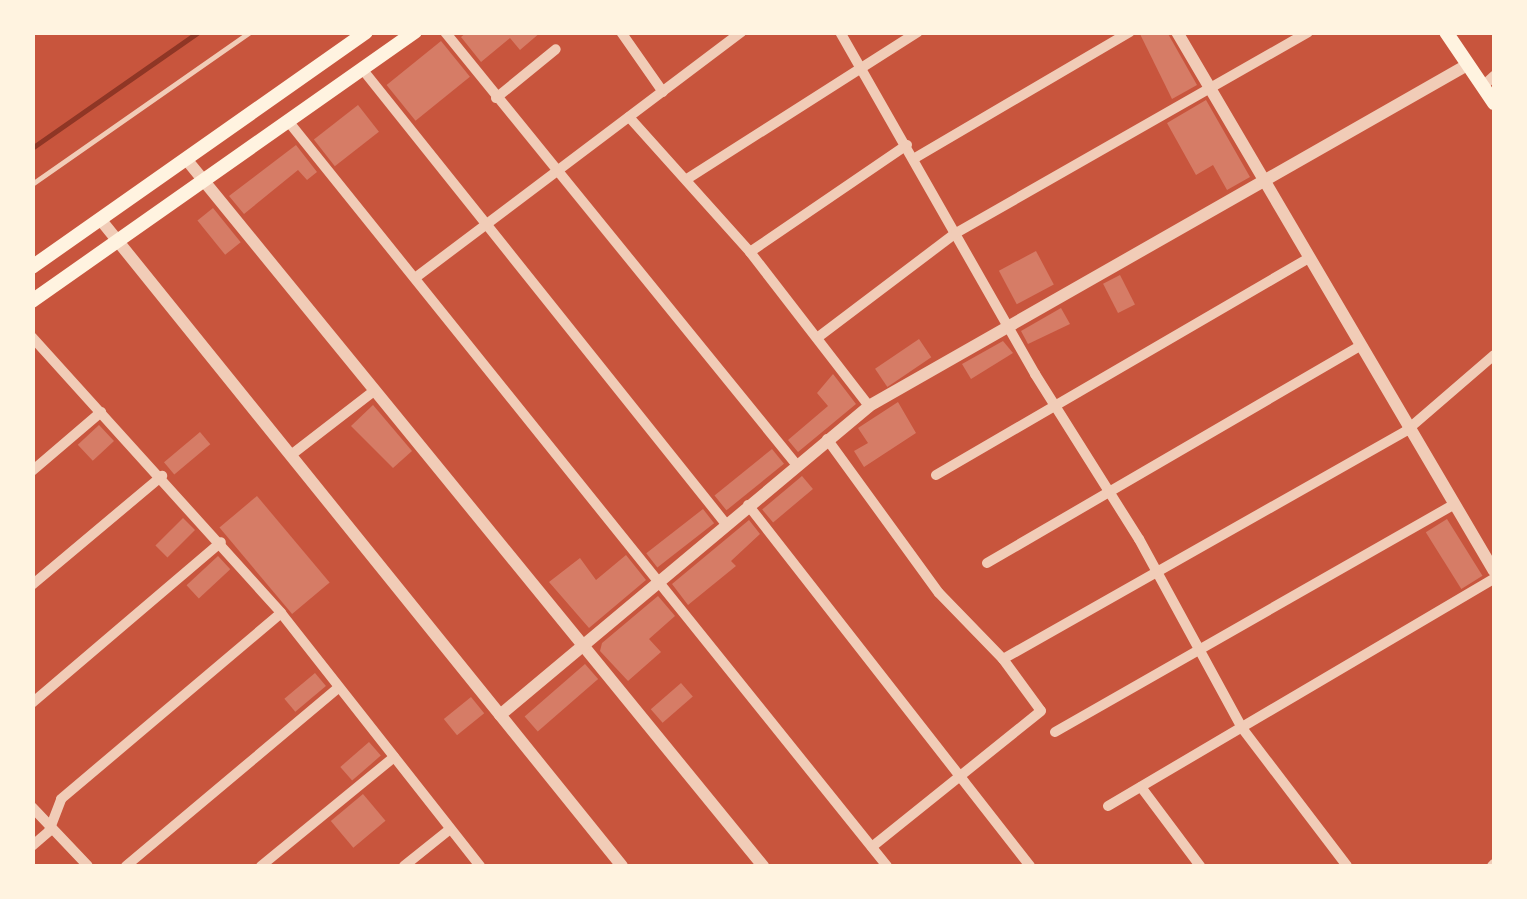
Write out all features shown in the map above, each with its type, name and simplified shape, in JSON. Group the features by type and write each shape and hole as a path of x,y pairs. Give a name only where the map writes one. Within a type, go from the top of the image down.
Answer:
{"main road":[{"path":"32,267 366,32"},
{"path":"32,300 416,32"},
{"path":"1446,32 1494,103"}],"street":[{"path":"445,32 796,464"},
{"path":"621,32 664,92"},
{"path":"415,278 664,92 728,37 742,32"},
{"path":"840,32 862,64 1006,323 1158,572 1242,728 1347,866"},
{"path":"687,179 862,64 918,32"},
{"path":"914,158 1130,32"},
{"path":"1177,32 1357,348 1494,571"},
{"path":"817,338 956,233 1308,32"},
{"path":"496,98 556,49"},
{"path":"500,715 826,438 869,406 1259,178 1467,65"},
{"path":"362,70 726,524"},
{"path":"1482,87 1494,76"},
{"path":"629,118 750,252 869,406"},
{"path":"288,121 887,866"},
{"path":"750,252 907,145"},
{"path":"186,159 583,645 755,864"},
{"path":"100,219 622,866"},
{"path":"936,475 1306,260"},
{"path":"32,336 221,542 480,866"},
{"path":"988,563 1357,348"},
{"path":"1002,659 1406,431 1494,355"},
{"path":"291,455 374,390"},
{"path":"32,471 102,412"},
{"path":"826,438 939,593 1002,659 1041,711 872,847"},
{"path":"32,585 162,476"},
{"path":"748,505 1030,866"},
{"path":"1056,732 1452,506"},
{"path":"32,703 221,542"},
{"path":"1108,806 1494,579"},
{"path":"32,846 51,822 61,798 281,613"},
{"path":"126,866 338,688"},
{"path":"262,866 394,757"},
{"path":"1141,787 1200,866"},
{"path":"32,808 51,822 88,866"},
{"path":"404,866 450,829"}],"lane":[{"path":"32,184 250,32"}],"building":[{"path":"467,32 541,32 520,50 510,38 481,62 461,37"},
{"path":"1139,32 1167,32 1197,85 1172,99"},
{"path":"441,41 470,77 416,121 387,85"},
{"path":"1206,100 1250,177 1227,190 1213,165 1196,175 1167,123"},
{"path":"358,105 379,132 335,166 314,139"},
{"path":"296,145 317,172 307,180 298,170 244,214 229,196"},
{"path":"213,208 241,242 225,255 197,221"},
{"path":"1036,251 1054,285 1017,304 999,271"},
{"path":"1120,275 1135,304 1118,313 1103,284"},
{"path":"1061,308 1070,324 1028,344 1021,331"},
{"path":"919,339 931,357 887,387 875,369"},
{"path":"1003,341 1013,353 971,379 962,364"},
{"path":"833,374 856,404 798,452 788,440 828,406 817,393"},
{"path":"898,402 916,433 864,467 854,451 868,443 858,428"},
{"path":"373,405 412,451 393,468 351,426"},
{"path":"99,425 114,441 93,461 78,445"},
{"path":"200,432 210,444 174,474 164,462"},
{"path":"772,449 784,464 726,510 714,496"},
{"path":"802,476 813,489 773,522 762,509"},
{"path":"257,496 330,583 292,614 219,527"},
{"path":"703,509 714,523 657,568 646,553"},
{"path":"183,518 195,530 167,558 155,546"},
{"path":"1447,519 1483,576 1461,589 1426,532"},
{"path":"749,520 760,534 731,561 736,566 688,605 672,584"},
{"path":"626,555 646,580 589,628 549,582 580,558 596,580"},
{"path":"218,556 230,569 199,598 187,585"},
{"path":"658,596 675,616 649,639 661,652 628,681 600,651 602,643"},
{"path":"585,664 598,679 538,732 525,716"},
{"path":"315,673 326,686 295,712 284,699"},
{"path":"681,683 693,697 663,723 651,709"},
{"path":"471,697 484,713 457,735 444,719"},
{"path":"369,742 381,756 352,781 340,767"},
{"path":"363,794 385,821 353,848 331,821"}],"waterway":[{"path":"32,148 198,32"}]}
